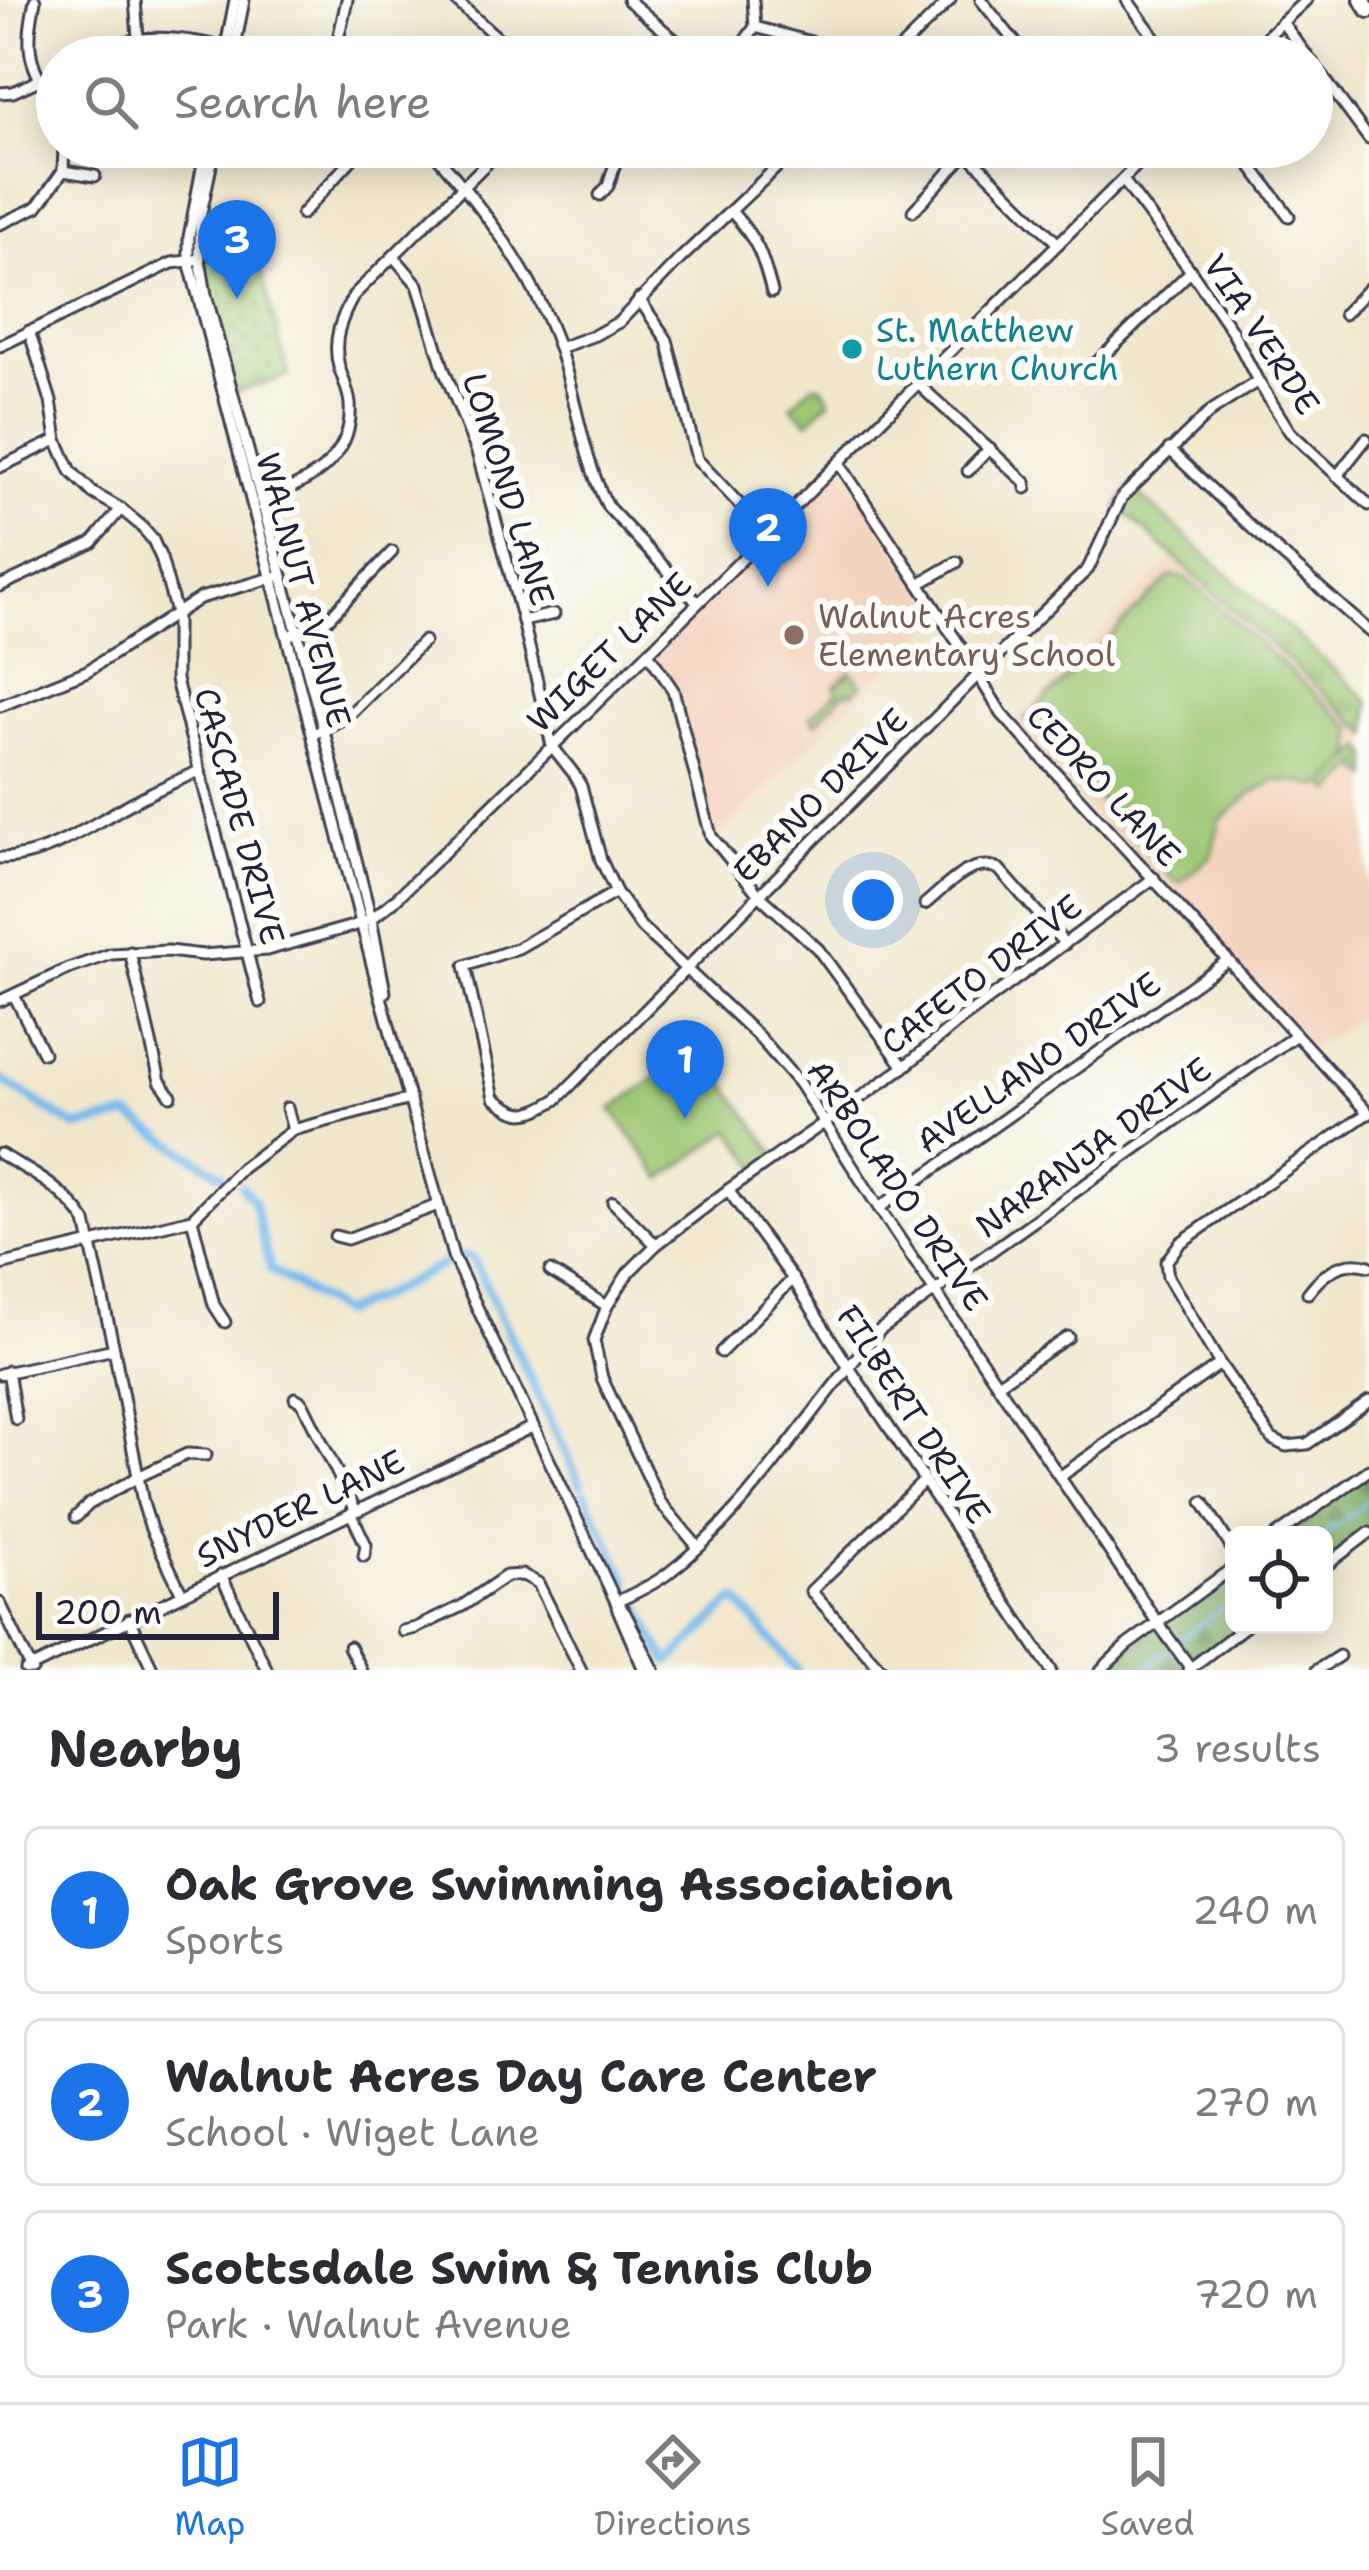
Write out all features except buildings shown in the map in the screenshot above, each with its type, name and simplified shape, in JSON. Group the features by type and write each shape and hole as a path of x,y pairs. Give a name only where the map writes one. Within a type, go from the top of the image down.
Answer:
{"highway":[{"path":"1362,0 1369,10"}],"street":[{"path":"35,0 28,39 36,72"},
{"path":"135,0 138,36"},
{"path":"231,36 235,0"},
{"path":"234,36 244,0"},
{"path":"339,36 347,0"},
{"path":"454,0 495,36"},
{"path":"628,0 670,36"},
{"path":"749,36 755,28 753,0"},
{"path":"913,36 950,0"},
{"path":"981,0 1010,36"},
{"path":"1126,0 1153,36"},
{"path":"1267,36 1306,0"},
{"path":"1282,22 1292,36"},
{"path":"755,28 787,36"},
{"path":"0,93 36,83"},
{"path":"1333,91 1369,139"},
{"path":"0,224 37,207 63,168"},
{"name":"WALNUT AVENUE","path":"207,168 195,260 453,1256 616,1602 626,1613 646,1666"},
{"path":"302,214 345,168"},
{"path":"448,168 505,240 534,287 559,348 589,458 608,507 698,603"},
{"path":"258,501 299,486 332,461 346,439 350,402 337,359 338,322 354,295 482,168"},
{"path":"600,195 614,168"},
{"path":"559,348 619,322 776,168"},
{"path":"913,211 949,168"},
{"path":"982,168 1058,244"},
{"name":"WIGET LANE","path":"0,1001 111,954 266,950 366,921 394,901 1135,168"},
{"path":"1253,168 1289,216"},
{"path":"63,171 95,176"},
{"name":"VIA VERDE","path":"1123,180 1232,331 1290,433 1369,505"},
{"path":"731,211 752,234 772,292"},
{"name":"LOMOND LANE","path":"394,257 418,285 444,370 477,452 552,746"},
{"path":"0,346 172,262 195,260"},
{"path":"1086,373 1191,271"},
{"path":"1344,314 1369,288"},
{"path":"639,299 668,340 697,459 767,534"},
{"name":"CASCADE DRIVE","path":"29,331 56,440 70,471 93,493 122,509 153,540 161,558 176,613 176,680 260,1002"},
{"name":"EBANO DRIVE","path":"616,892 518,948 465,966 494,1098 511,1111 532,1114 556,1100 1088,569 1122,497 1211,411 1258,381"},
{"path":"917,384 990,448 1026,488"},
{"path":"1337,476 1366,439"},
{"path":"0,466 56,440"},
{"path":"968,471 990,448"},
{"path":"1169,449 1369,631"},
{"name":"CEDRO LANE","path":"839,463 1002,714 1369,1113"},
{"path":"0,586 92,543 122,509"},
{"path":"292,634 327,620 392,552"},
{"path":"919,584 957,562"},
{"path":"0,706 87,671 200,598 276,577"},
{"path":"523,621 554,614"},
{"path":"318,732 348,716 424,640"},
{"path":"648,653 673,690 711,836 759,895 818,949 904,1067"},
{"name":"ARBOLADO DRIVE","path":"552,746 581,786 601,860 616,892 641,927 784,1064 1190,1669"},
{"path":"0,858 17,858 49,847 199,771"},
{"path":"925,904 974,865 988,864 999,869 1065,944"},
{"name":"CAFETO DRIVE","path":"697,1546 660,1502 602,1378 594,1340 607,1306 628,1273 656,1245 728,1190 904,1067 1154,878"},
{"path":"130,952 160,1081 171,1096"},
{"name":"AVELLANO DRIVE","path":"879,1208 1228,960"},
{"path":"14,995 43,1053"},
{"name":"NARANJA DRIVE","path":"616,1602 664,1576 697,1546 770,1470 880,1330 1296,1034"},
{"path":"0,1265 192,1220 242,1168 293,1130 410,1099"},
{"path":"287,1108 293,1130"},
{"path":"1369,1113 1180,1244 1166,1262 1168,1277 1220,1364 1272,1438 1286,1446 1307,1444 1369,1401"},
{"path":"0,1154 37,1175 77,1207 86,1222 143,1503 182,1594"},
{"name":"FILBERT DRIVE","path":"728,1190 793,1280 1051,1670"},
{"path":"614,1202 656,1245"},
{"path":"334,1237 347,1239 438,1204"},
{"path":"192,1220 214,1306 225,1322"},
{"path":"1308,1293 1342,1264 1355,1261 1369,1266"},
{"path":"550,1271 607,1306"},
{"path":"721,1352 793,1280"},
{"path":"999,1383 1068,1337"},
{"path":"16,1419 4,1373 114,1349"},
{"path":"1060,1476 1220,1364"},
{"path":"295,1398 302,1402 353,1512 366,1545 364,1556"},
{"name":"SNYDER LANE","path":"29,1669 532,1427"},
{"path":"76,1517 89,1504 140,1476 187,1454 206,1455"},
{"path":"1290,1526 1369,1470"},
{"path":"883,1670 812,1591 924,1481"},
{"path":"1203,1502 1225,1537"},
{"path":"1333,1560 1369,1533"},
{"path":"1101,1670 1225,1574"},
{"path":"221,1575 266,1668"},
{"path":"403,1631 462,1606 506,1576 523,1576 538,1583 580,1670"},
{"path":"0,1603 29,1669"},
{"path":"128,1619 153,1670"},
{"path":"1190,1669 1235,1634"},
{"path":"350,1647 361,1670"},
{"path":"1317,1670 1339,1656"},
{"path":"629,1670 646,1666"}],"shaded area":[{"name":"Walnut Acres Elementary School","path":"839,463 940,616 714,841 673,690 648,653"},
{"path":"1173,557 1369,734 1369,1010 1310,1049 1012,726"}],"green space":[{"path":"242,199 289,376 232,393 206,295 201,246"},
{"path":"814,384 822,386 830,400 808,422 791,406"},
{"path":"1131,487 1369,701 1369,734 1118,506"},
{"path":"788,536 800,549 773,574 761,560"},
{"path":"1172,575 1187,579 1354,729 1353,757 1325,784 1277,780 1251,794 1220,820 1211,856 1180,883 1025,719"},
{"path":"850,671 862,684 854,692 845,692 816,723 810,717 838,691 835,686"},
{"path":"1363,748 1369,755 1369,777 1359,767 1333,792 1325,784"},
{"path":"699,1047 777,1156 759,1169 731,1130 662,1179 612,1109"},
{"path":"1369,1470 1369,1533 1333,1560 1333,1526 1291,1526"},
{"path":"1225,1574 1225,1634 1235,1634 1188,1670 1101,1670"}],"water":[{"path":"235,241 242,246 237,255 252,264 238,285 231,279 235,273 220,262"}],"waterway":[{"path":"0,1079 76,1127 129,1116 222,1175"},
{"path":"242,1187 253,1200 270,1269 341,1313 446,1263"},
{"path":"462,1257 473,1259 581,1485"},
{"path":"585,1493 629,1584"},
{"path":"1333,1527 1369,1501"},
{"path":"657,1643 668,1662 672,1660 737,1600 797,1670"},
{"path":"638,1602 654,1637"},
{"path":"1178,1642 1225,1606"},
{"path":"1145,1670 1171,1648"}],"place":[{"name":"Scottsdale Swim & Tennis Club","path":"237,299"},
{"name":"St. Matthew Luthern Church","path":"852,349"},
{"name":"Walnut Acres Day Care Center","path":"768,587"},
{"name":"Walnut Acres Elementary School","path":"794,635"},
{"name":"Oak Grove Swimming Association","path":"685,1119"}]}
